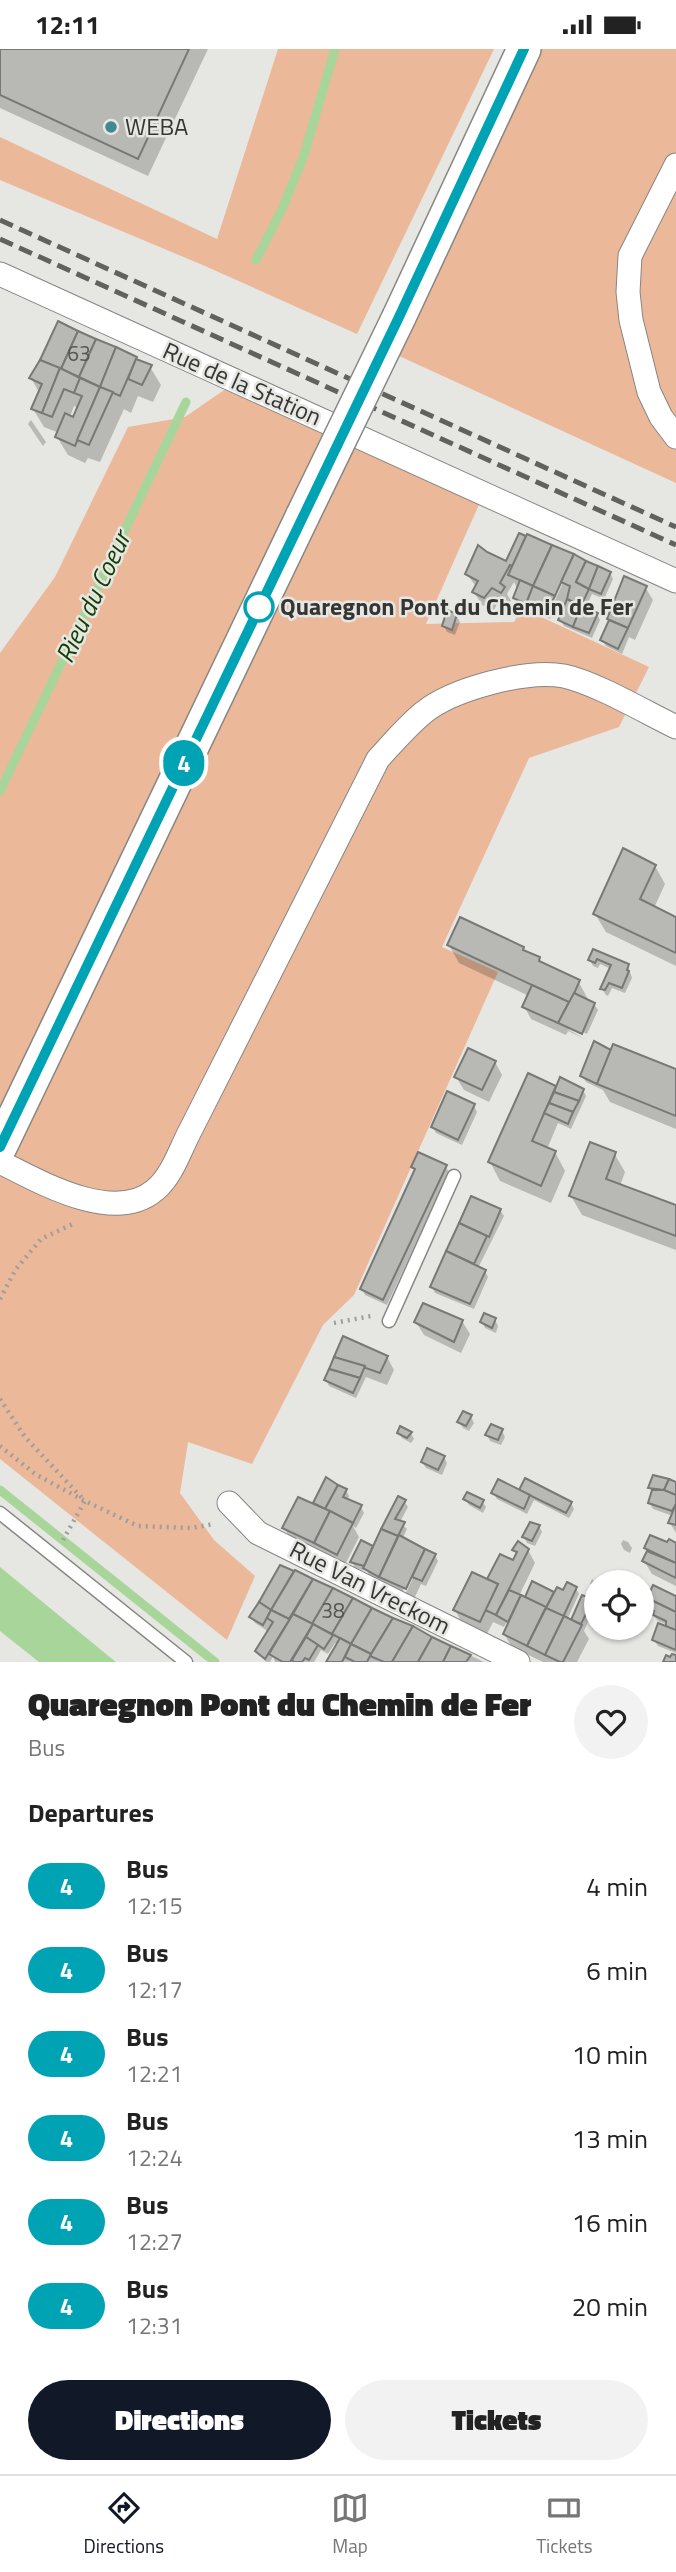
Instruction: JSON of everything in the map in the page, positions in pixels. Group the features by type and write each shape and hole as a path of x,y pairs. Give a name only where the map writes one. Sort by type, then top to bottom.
{"main road":[{"path":"0,1147 399,317 524,49"}],"street":[{"path":"676,165 631,256 628,292 631,320 649,392 661,417 676,437"},
{"name":"Rue de la Station","path":"0,274 676,580"},
{"path":"0,1162 66,1193 93,1200 118,1204 140,1200 157,1189 188,1135 377,759 424,712 468,690 522,675 564,676 676,727"},
{"name":"Rue Van Vreckom","path":"229,1503 258,1533 518,1662"}],"lane":[{"path":"389,1321 454,1176"},
{"path":"0,1513 186,1662"}],"path":[{"path":"0,1299 16,1269 41,1239 78,1222"},
{"path":"334,1322 371,1316 389,1321"},
{"path":"0,1399 25,1437 85,1501"},
{"path":"0,1446 35,1474 138,1526 191,1528 223,1522 258,1533"},
{"path":"54,1555 85,1501"}],"shaded area":[{"path":"278,49 494,49 357,334 205,266 0,180 0,137 217,239"},
{"path":"541,49 676,49 676,483 397,355"},
{"path":"230,386 481,500 426,624 514,622 522,608 649,667 619,727 529,758 442,947 498,972 354,1295 323,1325 252,1464 188,1442 180,1493 214,1540 255,1576 227,1640 0,1459 0,653 55,577 128,427 185,417"},
{"path":"0,1567 116,1662 39,1662 0,1631"}],"building":[{"name":"WEBA","path":"0,49 189,49 138,159 0,95"},
{"path":"58,321 78,331 61,369 40,360"},
{"path":"78,331 96,339 79,377 61,369"},
{"path":"96,339 116,347 100,387 79,377"},
{"path":"116,347 137,357 120,396 100,387"},
{"path":"136,359 152,365 142,385 128,379"},
{"path":"40,360 60,368 42,413 31,409 42,384 29,378"},
{"path":"60,368 80,378 74,393 64,389 52,417 42,413"},
{"path":"80,378 100,387 75,446 55,437 65,413 73,417 82,396 74,393"},
{"path":"100,387 113,392 89,445 77,440"},
{"path":"519,533 526,536 513,566 510,565 500,583 505,587 501,593 492,588 484,598 472,592 478,581 465,574 478,545 506,561"},
{"path":"527,534 552,545 533,586 508,575"},
{"path":"552,545 574,554 555,596 533,586"},
{"path":"574,554 586,561 576,582 589,589 581,606 567,599 570,586 561,582"},
{"path":"586,561 598,566 589,589 576,582"},
{"path":"598,566 611,572 601,594 589,589"},
{"path":"624,576 647,586 628,628 607,619"},
{"path":"520,580 533,586 526,604 513,598"},
{"path":"533,586 555,596 546,614 526,604"},
{"path":"567,599 581,606 573,627 558,620"},
{"path":"581,606 598,613 589,633 573,627"},
{"path":"447,610 457,614 452,630 442,626"},
{"path":"609,620 628,628 618,649 600,640"},
{"path":"623,848 656,865 640,899 676,917 676,953 593,914"},
{"path":"460,917 524,947 523,950 540,957 539,961 580,980 570,1003 447,945"},
{"path":"593,949 629,964 622,988 609,983 605,990 600,989 611,965 597,959 595,963 588,960"},
{"path":"532,985 569,1002 558,1023 522,1007"},
{"path":"574,993 595,1003 582,1034 558,1023"},
{"path":"594,1041 611,1050 597,1084 580,1076"},
{"path":"613,1044 676,1069 676,1116 597,1084"},
{"path":"468,1048 496,1061 482,1090 454,1077"},
{"path":"528,1073 556,1086 532,1141 556,1151 541,1186 488,1162"},
{"path":"560,1077 584,1089 579,1101 554,1092"},
{"path":"447,1091 475,1104 458,1140 431,1127"},
{"path":"554,1092 579,1101 573,1112 549,1103"},
{"path":"549,1103 573,1112 568,1124 544,1113"},
{"path":"590,1142 616,1152 606,1179 676,1205 676,1236 569,1196"},
{"path":"418,1152 447,1165 383,1300 360,1289 415,1169 411,1167"},
{"path":"471,1196 501,1209 489,1237 459,1223"},
{"path":"459,1223 487,1236 474,1264 446,1251"},
{"path":"446,1251 486,1270 470,1304 430,1287"},
{"path":"423,1303 463,1320 454,1342 414,1322"},
{"path":"484,1313 496,1318 492,1328 480,1322"},
{"path":"343,1336 388,1356 380,1373 334,1357"},
{"path":"334,1357 365,1366 360,1378 329,1369"},
{"path":"329,1369 360,1378 353,1393 324,1380"},
{"path":"463,1411 472,1415 466,1426 457,1422"},
{"path":"491,1424 503,1429 498,1440 485,1435"},
{"path":"400,1426 412,1432 407,1438 397,1433"},
{"path":"427,1448 445,1456 438,1470 421,1462"},
{"path":"653,1475 669,1479 664,1490 648,1488"},
{"path":"326,1477 338,1485 325,1509 313,1503"},
{"path":"525,1478 572,1502 566,1513 519,1490"},
{"path":"498,1479 530,1495 524,1509 491,1493"},
{"path":"669,1479 676,1482 676,1495 664,1490"},
{"path":"338,1485 347,1489 343,1497 362,1505 353,1523 325,1509"},
{"path":"652,1490 664,1490 676,1495 676,1504 672,1511 648,1503"},
{"path":"467,1492 484,1500 480,1508 463,1499"},
{"path":"398,1496 406,1500 395,1519 405,1522 398,1536 381,1529"},
{"path":"298,1497 330,1511 314,1543 282,1528"},
{"path":"676,1504 676,1525 668,1523"},
{"path":"330,1511 353,1523 337,1555 314,1543"},
{"path":"530,1522 540,1525 532,1541 522,1537"},
{"path":"381,1529 398,1536 379,1577 363,1568"},
{"path":"399,1535 425,1549 406,1589 379,1577"},
{"path":"650,1535 676,1543 676,1563 644,1548"},
{"path":"361,1540 373,1546 364,1566 350,1562"},
{"path":"518,1541 529,1549 496,1615 485,1610 498,1584 487,1579 500,1554 513,1560 517,1552 512,1550"},
{"path":"425,1549 436,1554 422,1581 412,1577"},
{"path":"647,1551 676,1563 676,1578 642,1561"},
{"path":"280,1565 294,1571 271,1610 259,1602"},
{"path":"295,1570 313,1579 289,1619 271,1610"},
{"path":"472,1572 498,1584 480,1622 453,1610"},
{"path":"313,1579 333,1588 312,1624 293,1614"},
{"path":"532,1581 554,1592 546,1608 525,1597"},
{"path":"567,1582 577,1587 563,1617 546,1608 557,1587 563,1590"},
{"path":"654,1585 676,1596 676,1612 654,1601"},
{"path":"333,1588 353,1598 332,1634 312,1624"},
{"path":"509,1590 521,1595 508,1622 496,1615"},
{"path":"521,1595 546,1607 527,1646 503,1634"},
{"path":"582,1595 584,1618 581,1624 571,1620"},
{"path":"353,1598 372,1608 351,1644 332,1634"},
{"path":"654,1601 676,1612 676,1630 666,1627 666,1621 654,1615"},
{"path":"259,1602 271,1610 263,1625 249,1617"},
{"path":"372,1608 393,1618 371,1654 351,1644"},
{"path":"546,1608 564,1616 545,1655 527,1646"},
{"path":"271,1610 289,1619 293,1614 265,1659 255,1651 273,1622 267,1618"},
{"path":"293,1614 313,1624 290,1662 283,1662 269,1654"},
{"path":"564,1616 582,1625 563,1662 560,1662 545,1655"},
{"path":"393,1618 413,1626 392,1662 384,1662 370,1656"},
{"path":"658,1623 676,1630 676,1650 652,1640"},
{"path":"313,1624 333,1635 324,1649 306,1637"},
{"path":"413,1626 432,1637 418,1662 392,1662"},
{"path":"306,1637 318,1645 309,1660 305,1658 302,1662 294,1662 292,1660"},
{"path":"432,1637 451,1646 443,1662 418,1662"},
{"path":"340,1638 351,1644 342,1662 326,1662"},
{"path":"351,1644 371,1654 367,1662 355,1662 345,1657"},
{"path":"451,1646 471,1655 466,1662 443,1662"},
{"path":"672,1654 676,1655 676,1662 663,1662 666,1655 670,1657"}],"waterway":[{"name":"Rieu du Coeur","path":"256,260 283,207 304,155 335,49"},
{"name":"Rieu du Coeur","path":"0,791 186,402"},
{"path":"0,1490 215,1662"}],"railway":[{"path":"0,220 676,527"},
{"path":"0,239 676,545"}],"bus line":[{"name":"4","path":"0,1147 399,317 524,49"}],"place":[{"name":"WEBA","path":"111,127"},
{"name":"Quaregnon Pont du Chemin de Fer","path":"259,607"}]}
